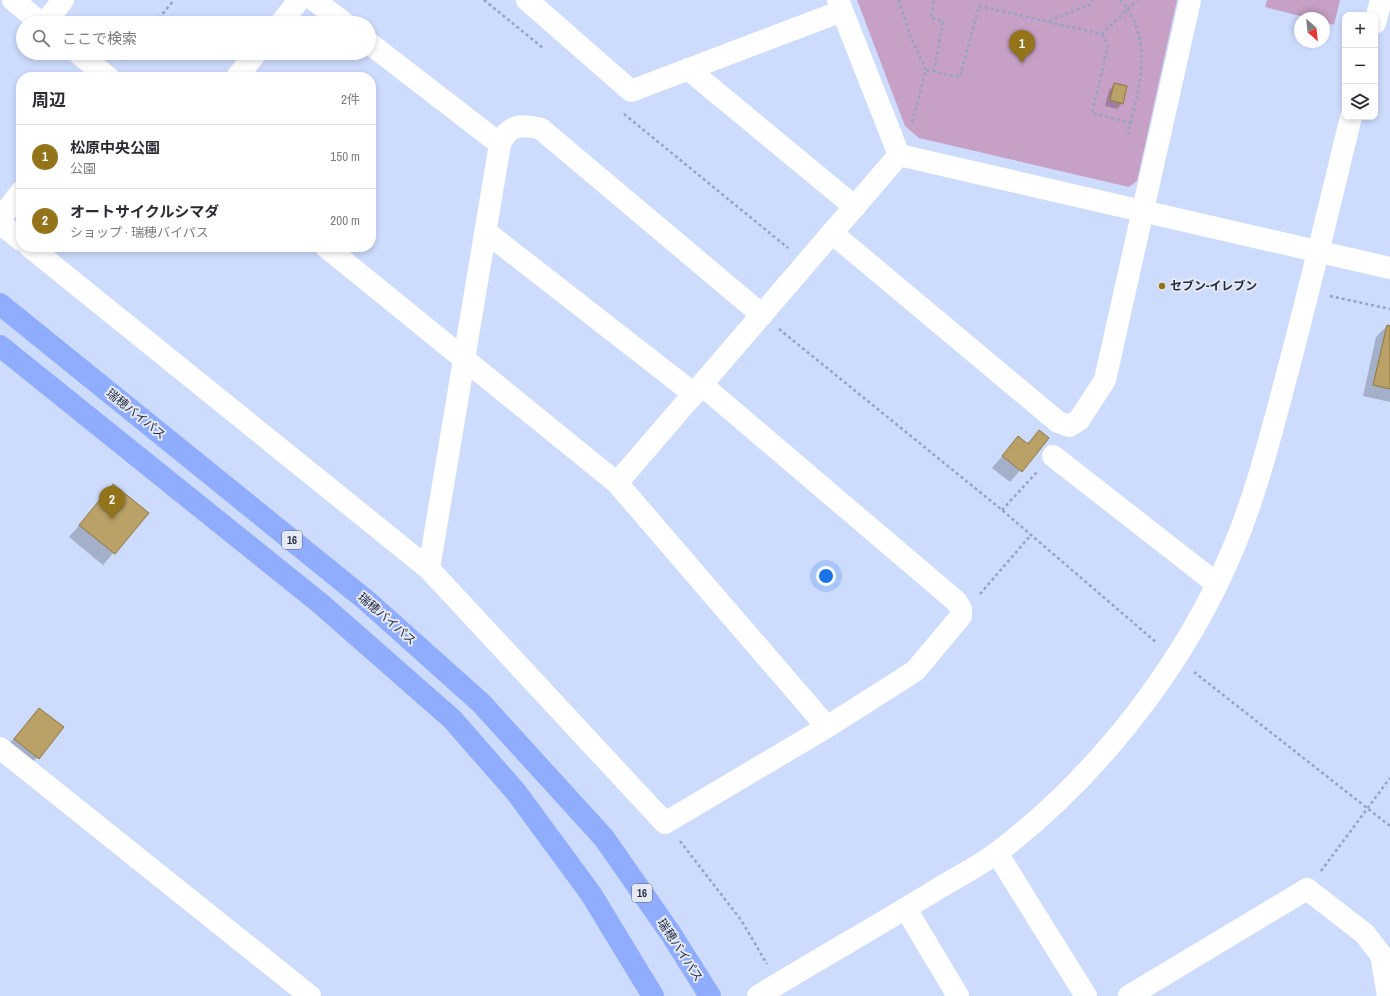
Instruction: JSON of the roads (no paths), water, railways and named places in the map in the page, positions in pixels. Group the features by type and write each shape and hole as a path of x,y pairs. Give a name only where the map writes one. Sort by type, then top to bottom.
{"highway":[{"name":"瑞穂バイパス","path":"0,304 367,601 481,703 604,838 670,934 710,996"},
{"path":"0,346 321,604 452,719 516,792 592,894 653,996"}],"street":[{"path":"13,0 32,16"},
{"path":"50,16 63,0"},
{"path":"286,16 299,0"},
{"path":"314,0 335,16"},
{"path":"832,233 1058,422 1070,426 1079,420 1105,380 1190,0"},
{"path":"1378,12 1381,0"},
{"path":"535,1 631,91 688,70 840,5 901,156"},
{"path":"376,48 500,144"},
{"path":"87,60 102,72"},
{"path":"241,72 250,60"},
{"path":"688,70 855,207"},
{"path":"758,996 906,909 997,853 1078,780 1144,704 1175,658 1217,584 1236,544 1252,499 1266,452 1308,291 1350,120"},
{"path":"428,569 465,360 500,144 504,136 515,126 528,126 541,129 762,315"},
{"path":"901,156 1144,210 1390,268"},
{"path":"617,483 832,233 901,156"},
{"path":"0,219 16,198"},
{"path":"0,223 16,236"},
{"path":"36,252 428,569 665,823 827,728 915,671 961,616 961,609 957,602 698,390 486,232"},
{"path":"332,252 617,483 827,728"},
{"path":"1052,456 1217,584"},
{"path":"0,748 310,996"},
{"path":"997,853 1086,996"},
{"path":"1129,996 1307,889 1365,934 1381,955 1388,996"},
{"path":"906,909 958,996"}],"place":[{"name":"松原中央公園","path":"1022,63"},
{"name":"セブン-イレブン","path":"1162,286"},
{"name":"オートサイクルシマダ","path":"112,519"}]}
